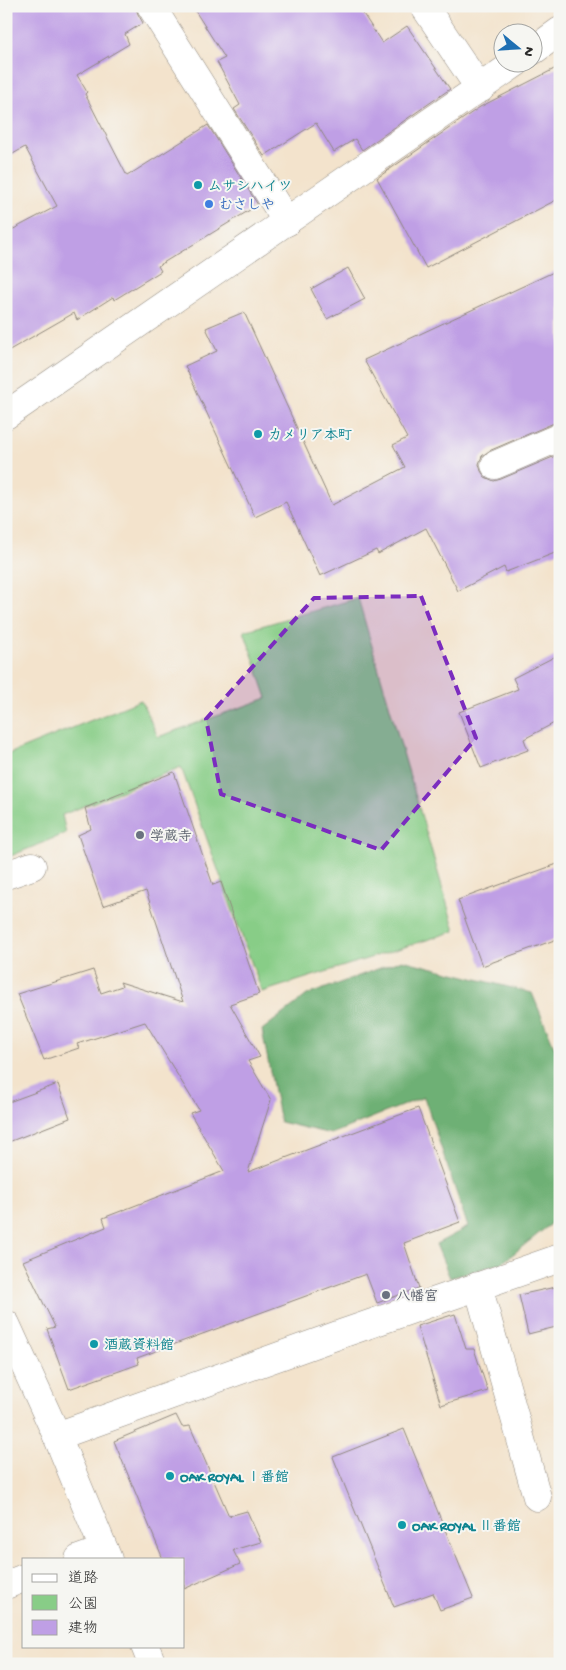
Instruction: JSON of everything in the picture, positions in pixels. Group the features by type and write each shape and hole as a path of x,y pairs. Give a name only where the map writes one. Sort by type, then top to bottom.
{"street":[{"path":"150,6 287,222"},
{"path":"424,6 480,89"},
{"path":"544,43 560,32"},
{"path":"6,415 503,72"},
{"path":"495,465 560,437"},
{"path":"6,875 32,866"},
{"path":"57,1436 560,1258"},
{"path":"478,1286 537,1497"},
{"path":"6,1324 57,1436 106,1554 84,1558"},
{"path":"6,1584 22,1579"},
{"path":"146,1648 152,1664"}],"highlighted area":[{"path":"421,596 476,738 381,850 221,794 206,719 314,598"}],"green space":[{"path":"358,598 455,931 262,992 181,767 62,815 66,833 6,858 6,755 141,700 158,737 267,698 244,631"},
{"path":"402,960 532,993 556,1051 560,1066 560,1211 553,1222 502,1263 450,1278 436,1244 468,1227 424,1097 331,1134 280,1122 262,1030 307,995"}],"building":[{"path":"6,6 135,6 143,23 125,34 129,44 77,75 127,176 208,125 258,205 158,266 161,271 114,300 113,297 77,320 74,313 6,352 6,233 57,206 25,147 6,158"},
{"path":"192,6 358,6 382,43 407,26 450,89 362,150 355,139 334,152 316,123 264,156 234,109 240,105 217,62 225,58"},
{"path":"560,66 560,198 426,268 377,178 480,107"},
{"path":"348,268 365,299 327,319 311,289"},
{"path":"560,269 560,422 489,451 482,456 479,464 485,477 494,481 560,454 560,551 506,572 504,567 458,591 426,528 378,554 376,550 320,576 286,502 255,517 185,366 217,351 206,328 244,312 332,505 405,467 393,445 407,438 364,360"},
{"path":"560,654 560,720 524,739 528,750 481,768 459,712 518,689 513,678"},
{"path":"174,772 213,885 221,882 259,994 230,1004 260,1057 248,1061 271,1100 248,1172 418,1108 460,1222 404,1243 419,1288 377,1303 366,1274 137,1358 139,1364 69,1389 47,1329 55,1327 23,1261 106,1227 103,1218 224,1171 190,1113 199,1110 145,1022 77,1044 79,1048 44,1060 17,994 93,970 101,993 122,986 120,982 183,1002 146,891 103,906 78,835 91,829 85,808"},
{"path":"560,863 560,938 482,966 458,900"},
{"path":"58,1084 70,1118 6,1143 6,1103"},
{"path":"560,1286 560,1326 528,1334 519,1295"},
{"path":"455,1314 466,1349 474,1349 488,1391 441,1405 417,1326"},
{"name":"OAK ROYAL Ⅰ番館","path":"176,1415 182,1427 190,1426 229,1516 247,1511 261,1542 233,1550 240,1564 185,1589 185,1558 163,1558 114,1441"},
{"name":"OAK ROYAL Ⅱ番館","path":"404,1429 473,1598 440,1610 433,1593 394,1607 333,1457"}],"place":[{"name":"ムサシハイツ","path":"198,185"},
{"name":"むさしや","path":"209,204"},
{"name":"カメリア本町","path":"258,434"},
{"name":"学蔵寺","path":"140,835"},
{"name":"八幡宮","path":"386,1295"},
{"name":"酒蔵資料館","path":"94,1344"},
{"name":"OAK ROYAL Ⅰ番館","path":"170,1476"},
{"name":"OAK ROYAL Ⅱ番館","path":"402,1525"}]}
